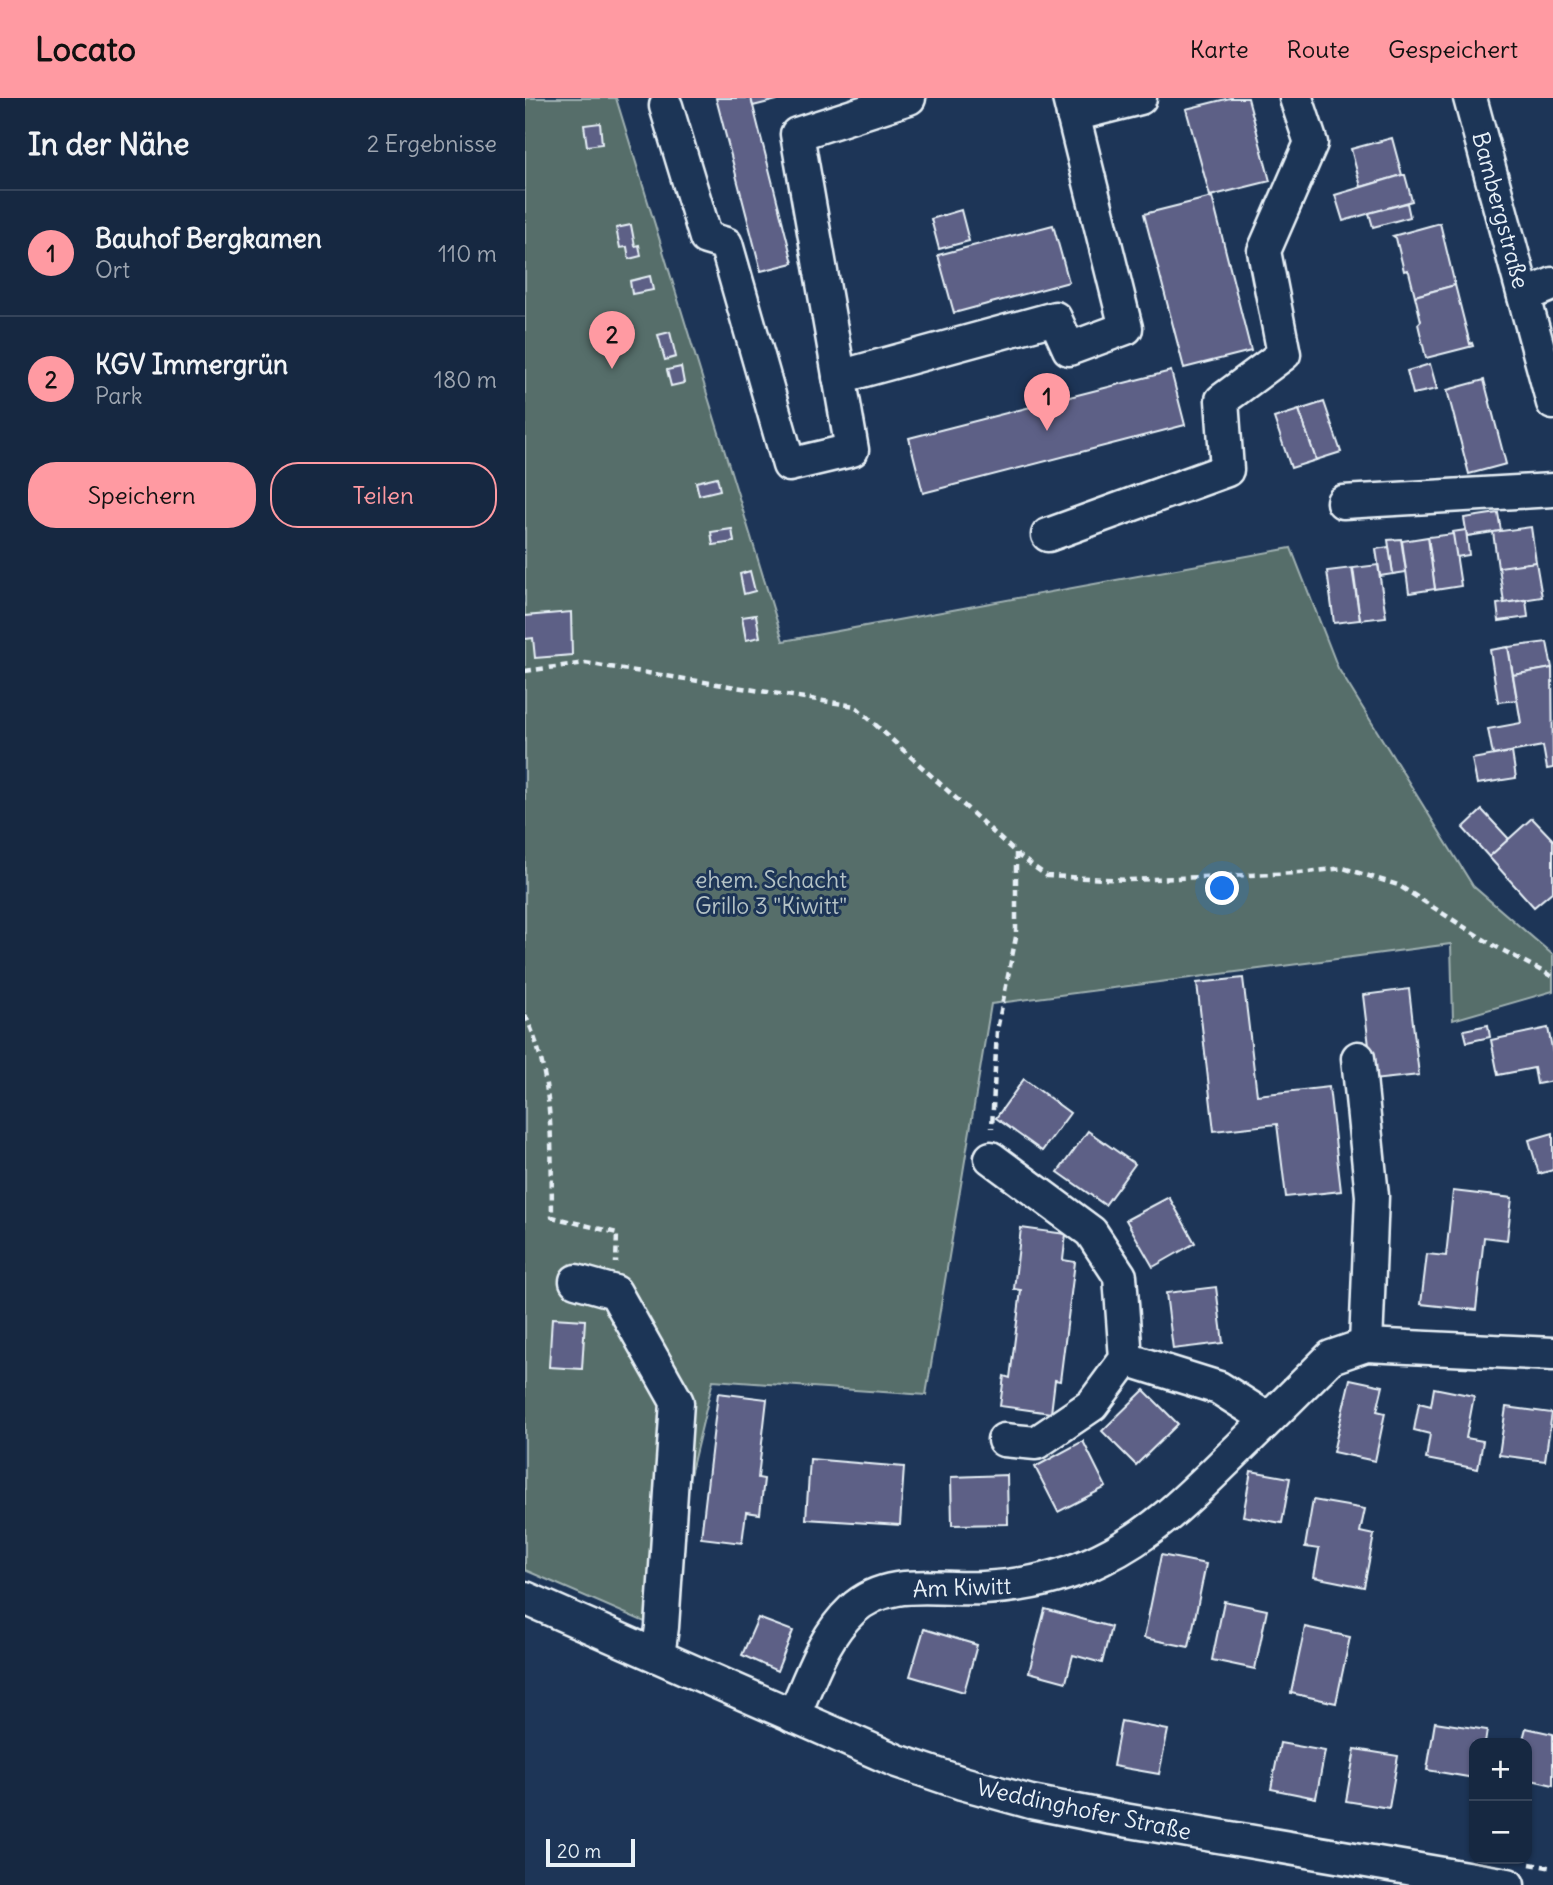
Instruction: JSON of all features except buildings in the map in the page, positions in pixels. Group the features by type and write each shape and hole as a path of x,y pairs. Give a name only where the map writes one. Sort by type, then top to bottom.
{"street":[{"path":"666,106 706,238 726,244 789,465 852,450 797,134 909,98"},
{"path":"839,377 1055,318 1069,349 1126,328 1071,106 1140,98"},
{"path":"1048,535 1227,470 1222,400 1283,354 1264,251 1311,143 1296,98"},
{"name":"Bambergstraße","path":"1470,98 1553,403"},
{"path":"1524,296 1553,284"},
{"path":"1343,502 1553,490"},
{"path":"1358,1058 1372,1196 1366,1345"},
{"path":"991,1158 1091,1232 1120,1276 1126,1359 1092,1405 1037,1443 1005,1440"},
{"path":"576,1281 615,1292 677,1402 658,1656"},
{"name":"Am Kiwitt","path":"793,1716 825,1644 852,1611 869,1597 913,1587 983,1588 1027,1584 1068,1573 1100,1560 1139,1539 1170,1516 1331,1357 1366,1345 1553,1354"},
{"path":"1126,1359 1219,1388 1268,1419"},
{"name":"Weddinghofer Straße","path":"525,1598 793,1716 897,1760 962,1783 1031,1802 1112,1818 1508,1885"}],"path":[{"path":"525,671 585,663 855,706 1016,853 1047,876 1127,880 1299,873 1343,868 1398,885 1491,944 1553,977"},
{"path":"991,1158 997,1030 1016,937 1016,853"},
{"path":"525,1014 534,1033 551,1116 552,1217 617,1233 615,1292"}],"green space":[{"name":"ehem. Schacht Grillo 3 \"Kiwitt\"","path":"525,98 616,98 783,641 1291,548 1338,668 1473,886 1553,955 1553,991 1453,1020 1451,944 991,1004 926,1395 713,1380 680,1517 647,1623 525,1570"}],"place":[{"name":"KGV Immergrün","path":"612,369"},
{"name":"Bauhof Bergkamen","path":"1047,431"}]}
